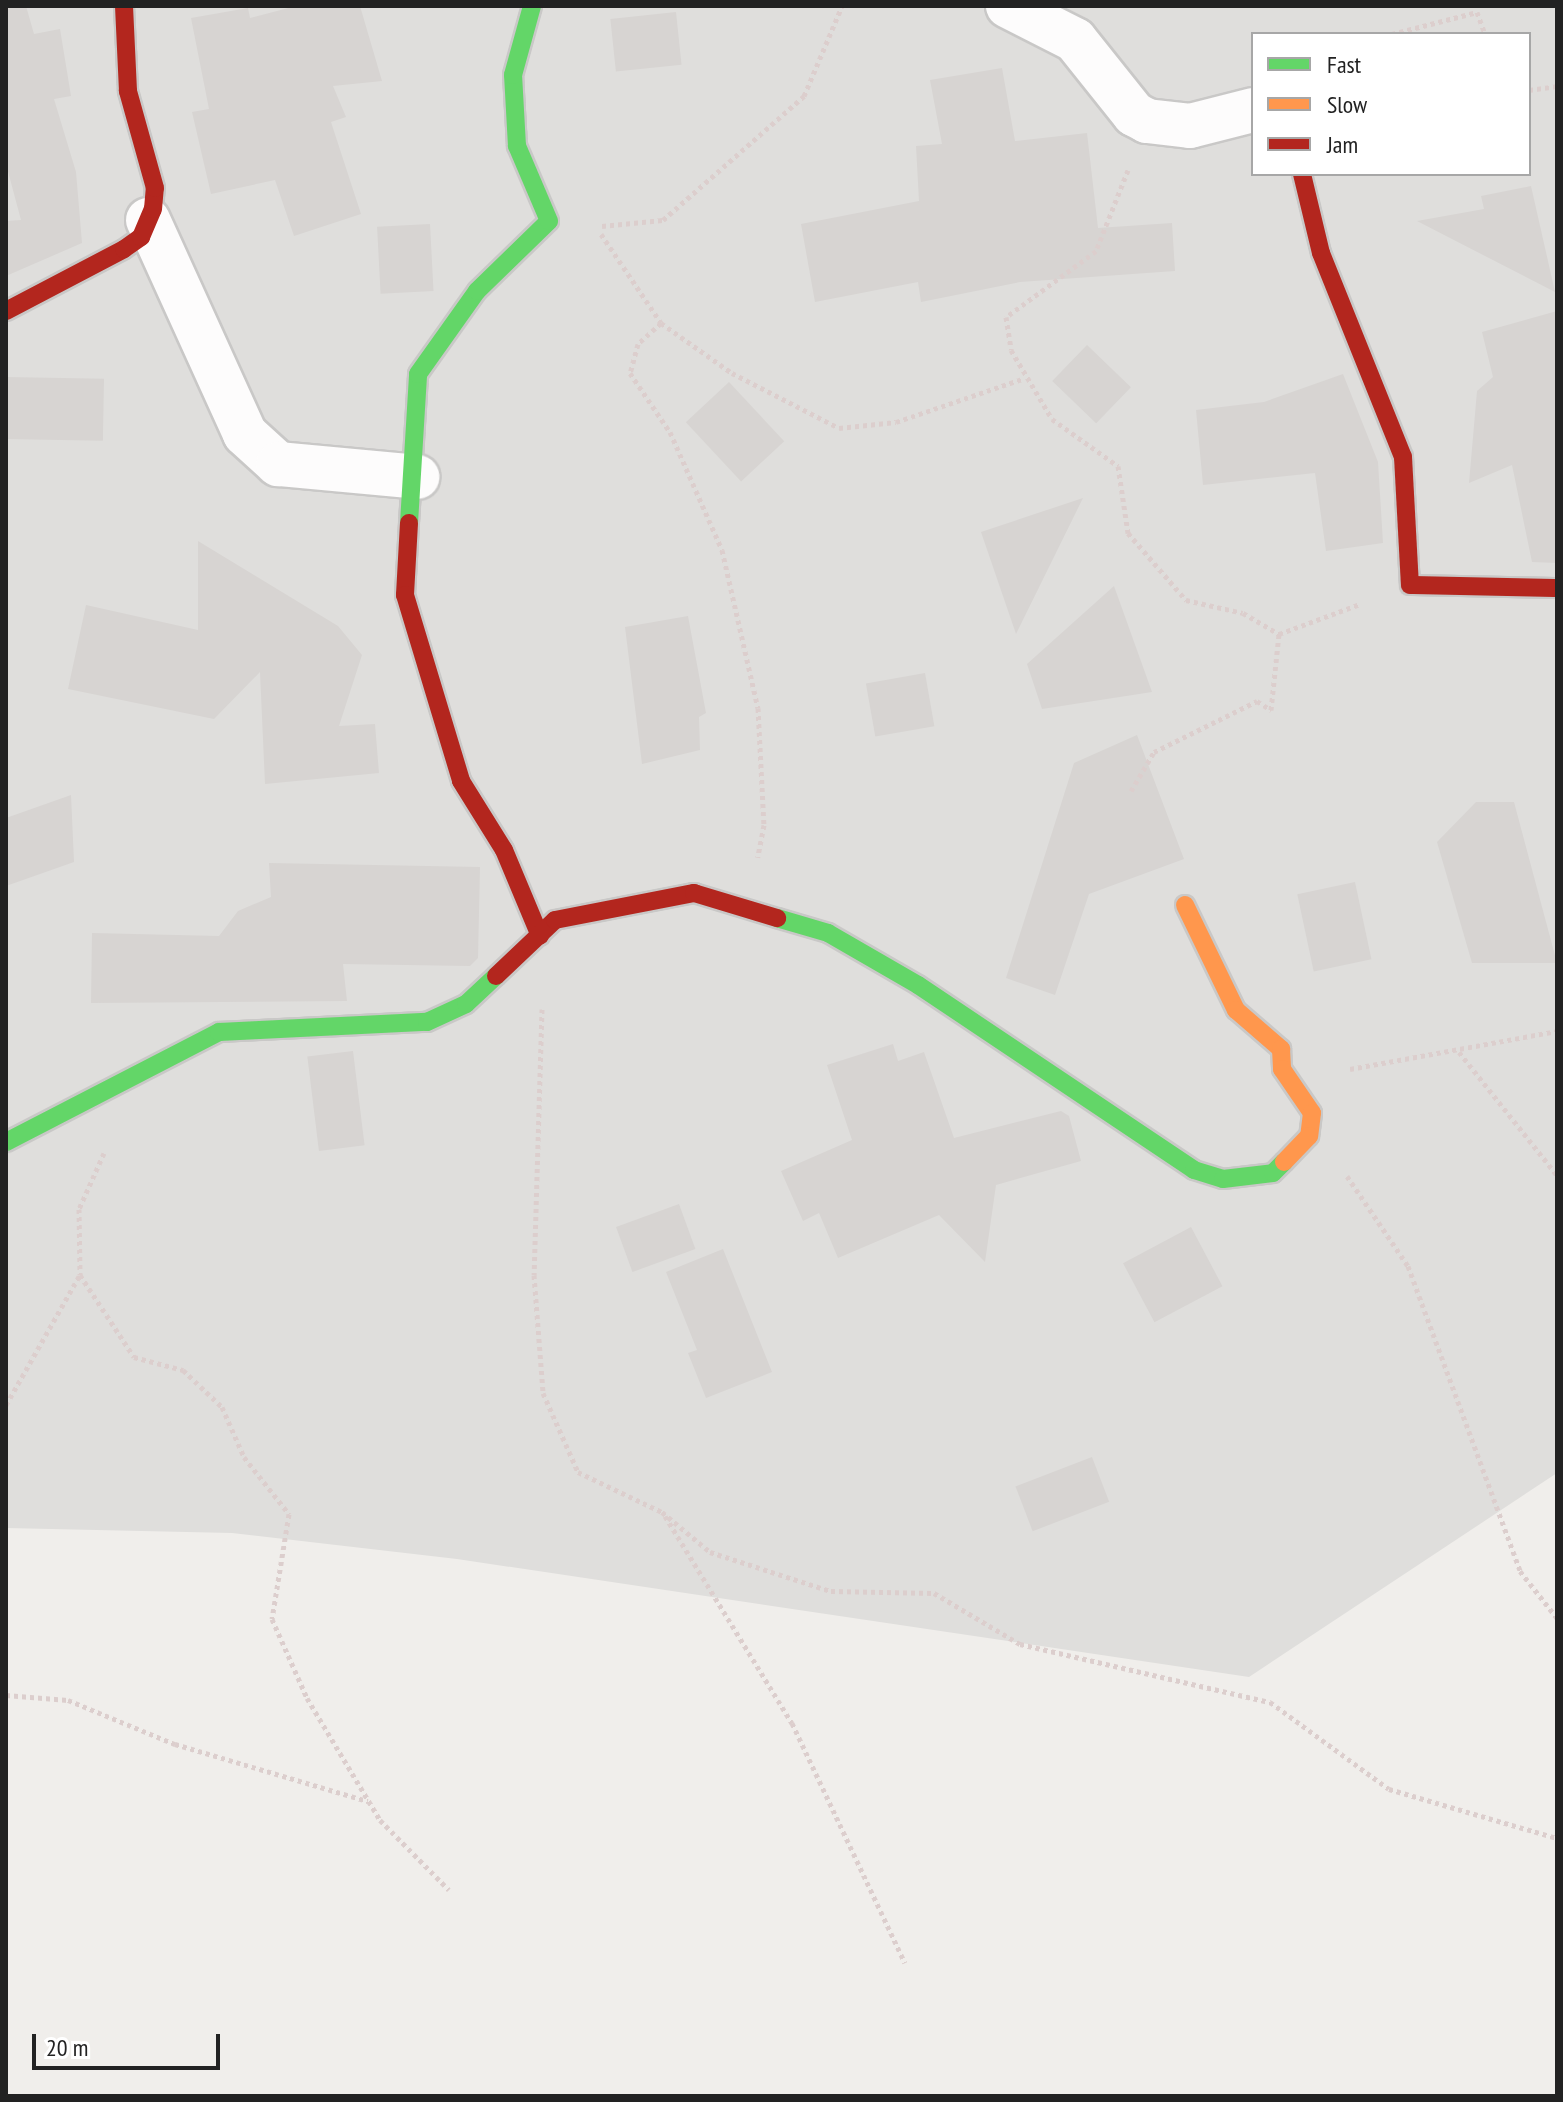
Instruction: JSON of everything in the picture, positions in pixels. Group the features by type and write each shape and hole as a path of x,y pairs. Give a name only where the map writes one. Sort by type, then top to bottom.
{"street":[{"path":"6,311 124,249 148,220 155,188 128,91 124,6"},
{"path":"532,6 513,75 517,146 549,221 477,291 418,374 417,477 405,595 461,781 504,850 540,936"},
{"path":"1008,6 1075,40 1134,114 1147,121 1190,126 1251,111"},
{"path":"1302,176 1321,253 1403,457 1410,585 1557,588"},
{"path":"148,220 245,434 278,464 417,477"},
{"path":"6,1142 90,1093 219,1032 303,1033 447,1016 555,920 674,896 709,896 828,933 918,985 1207,1176 1273,1173 1313,1126 1302,1091 1282,1069 1281,1049 1236,1010 1185,905"}],"path":[{"path":"842,6 804,96 663,220 595,226 661,323 732,373 839,428 896,422 1022,379"},
{"path":"1400,32 1477,12 1484,32"},
{"path":"1531,90 1557,86"},
{"path":"1147,121 1096,251 1006,317 1022,379 1052,419 1118,466 1128,533 1186,600 1243,613 1279,634"},
{"path":"661,323 638,344 630,373 670,432 722,550 758,708 764,825 749,908"},
{"path":"1279,634 1410,585"},
{"path":"1131,791 1154,752 1257,701 1271,710 1279,634"},
{"path":"540,936 534,1275 543,1393 578,1472 662,1512 710,1552 831,1591 934,1593 1020,1644 1270,1702 1389,1789 1557,1838"},
{"path":"1282,1069 1337,1071 1557,1031"},
{"path":"1459,1051 1557,1175"},
{"path":"6,1405 80,1275 79,1209 104,1154 90,1093"},
{"path":"1313,1126 1408,1266 1520,1571 1557,1618"},
{"path":"80,1275 134,1357 183,1370 222,1407 244,1457 289,1514 272,1619 307,1698 370,1802 449,1890"},
{"path":"662,1512 792,1723 905,1963"},
{"path":"6,1695 68,1700 175,1744 370,1802"}],"shaded area":[{"path":"6,6 1557,6 1557,1473 1249,1677 457,1559 232,1533 6,1528"}],"building":[{"path":"6,6 26,6 34,34 60,29 71,96 54,99 76,172 82,243 6,276 6,221 21,220 6,164"},
{"path":"296,6 360,6 382,81 333,86 346,117 331,122 361,214 294,236 275,180 211,194 192,112 209,109 191,18 248,8 250,18"},
{"path":"676,12 682,65 616,72 610,19"},
{"path":"1002,68 1015,141 1087,133 1098,228 1172,223 1175,271 1020,282 921,302 918,282 815,302 801,224 919,201 916,146 942,144 930,80"},
{"path":"1531,186 1555,292 1417,221 1484,209 1481,196"},
{"path":"430,224 434,291 381,294 377,227"},
{"path":"1557,311 1557,563 1532,562 1512,465 1469,483 1477,391 1493,377 1482,332"},
{"path":"1087,345 1131,387 1096,423 1052,381"},
{"path":"1343,374 1378,462 1383,543 1326,551 1315,473 1203,485 1196,410 1264,402"},
{"path":"6,377 104,379 103,441 6,439"},
{"path":"729,382 784,441 741,481 686,422"},
{"path":"1083,498 1016,634 981,532"},
{"path":"198,541 338,626 362,655 339,726 375,724 379,773 265,784 260,672 214,719 68,689 86,605 198,630"},
{"path":"1114,586 1152,692 1042,709 1027,664"},
{"path":"688,616 706,713 699,717 700,750 642,764 625,627"},
{"path":"925,673 934,726 875,737 866,683"},
{"path":"1137,735 1184,859 1089,894 1055,995 1006,978 1074,763"},
{"path":"71,795 74,862 6,886 6,818"},
{"path":"1476,802 1514,802 1557,963 1472,963 1437,842"},
{"path":"269,863 480,867 478,958 470,966 343,964 347,1001 91,1003 92,933 219,936 238,911 271,897"},
{"path":"1355,882 1371,959 1314,972 1297,894"},
{"path":"893,1044 898,1061 924,1052 954,1138 1061,1111 1069,1116 1081,1161 996,1185 985,1262 939,1215 838,1258 819,1213 803,1221 781,1171 852,1140 827,1065"},
{"path":"353,1051 365,1145 319,1151 307,1057"},
{"path":"679,1204 695,1249 632,1272 616,1227"},
{"path":"1191,1227 1222,1286 1154,1322 1123,1263"},
{"path":"723,1249 772,1372 706,1398 688,1353 697,1350 666,1272"},
{"path":"1092,1457 1109,1502 1033,1531 1015,1486"}],"traffic: fast":[{"path":"409,523 418,374 477,291 549,221 517,146 513,75 532,6"},
{"path":"777,918 828,933 918,985 1194,1170 1223,1179 1273,1173 1284,1162"},
{"path":"6,1142 219,1032 427,1022 466,1004 496,976"}],"traffic: slow":[{"path":"1185,905 1236,1010 1281,1049 1282,1069 1312,1113 1309,1136 1284,1162"}],"traffic: jam":[{"path":"6,311 124,249 141,237 153,209 155,188 128,91 124,6"},
{"path":"1302,176 1321,253 1403,457 1410,585 1557,588"},
{"path":"409,523 405,595 461,781 504,850 540,936"},
{"path":"496,976 555,920 694,893 777,918"}]}
